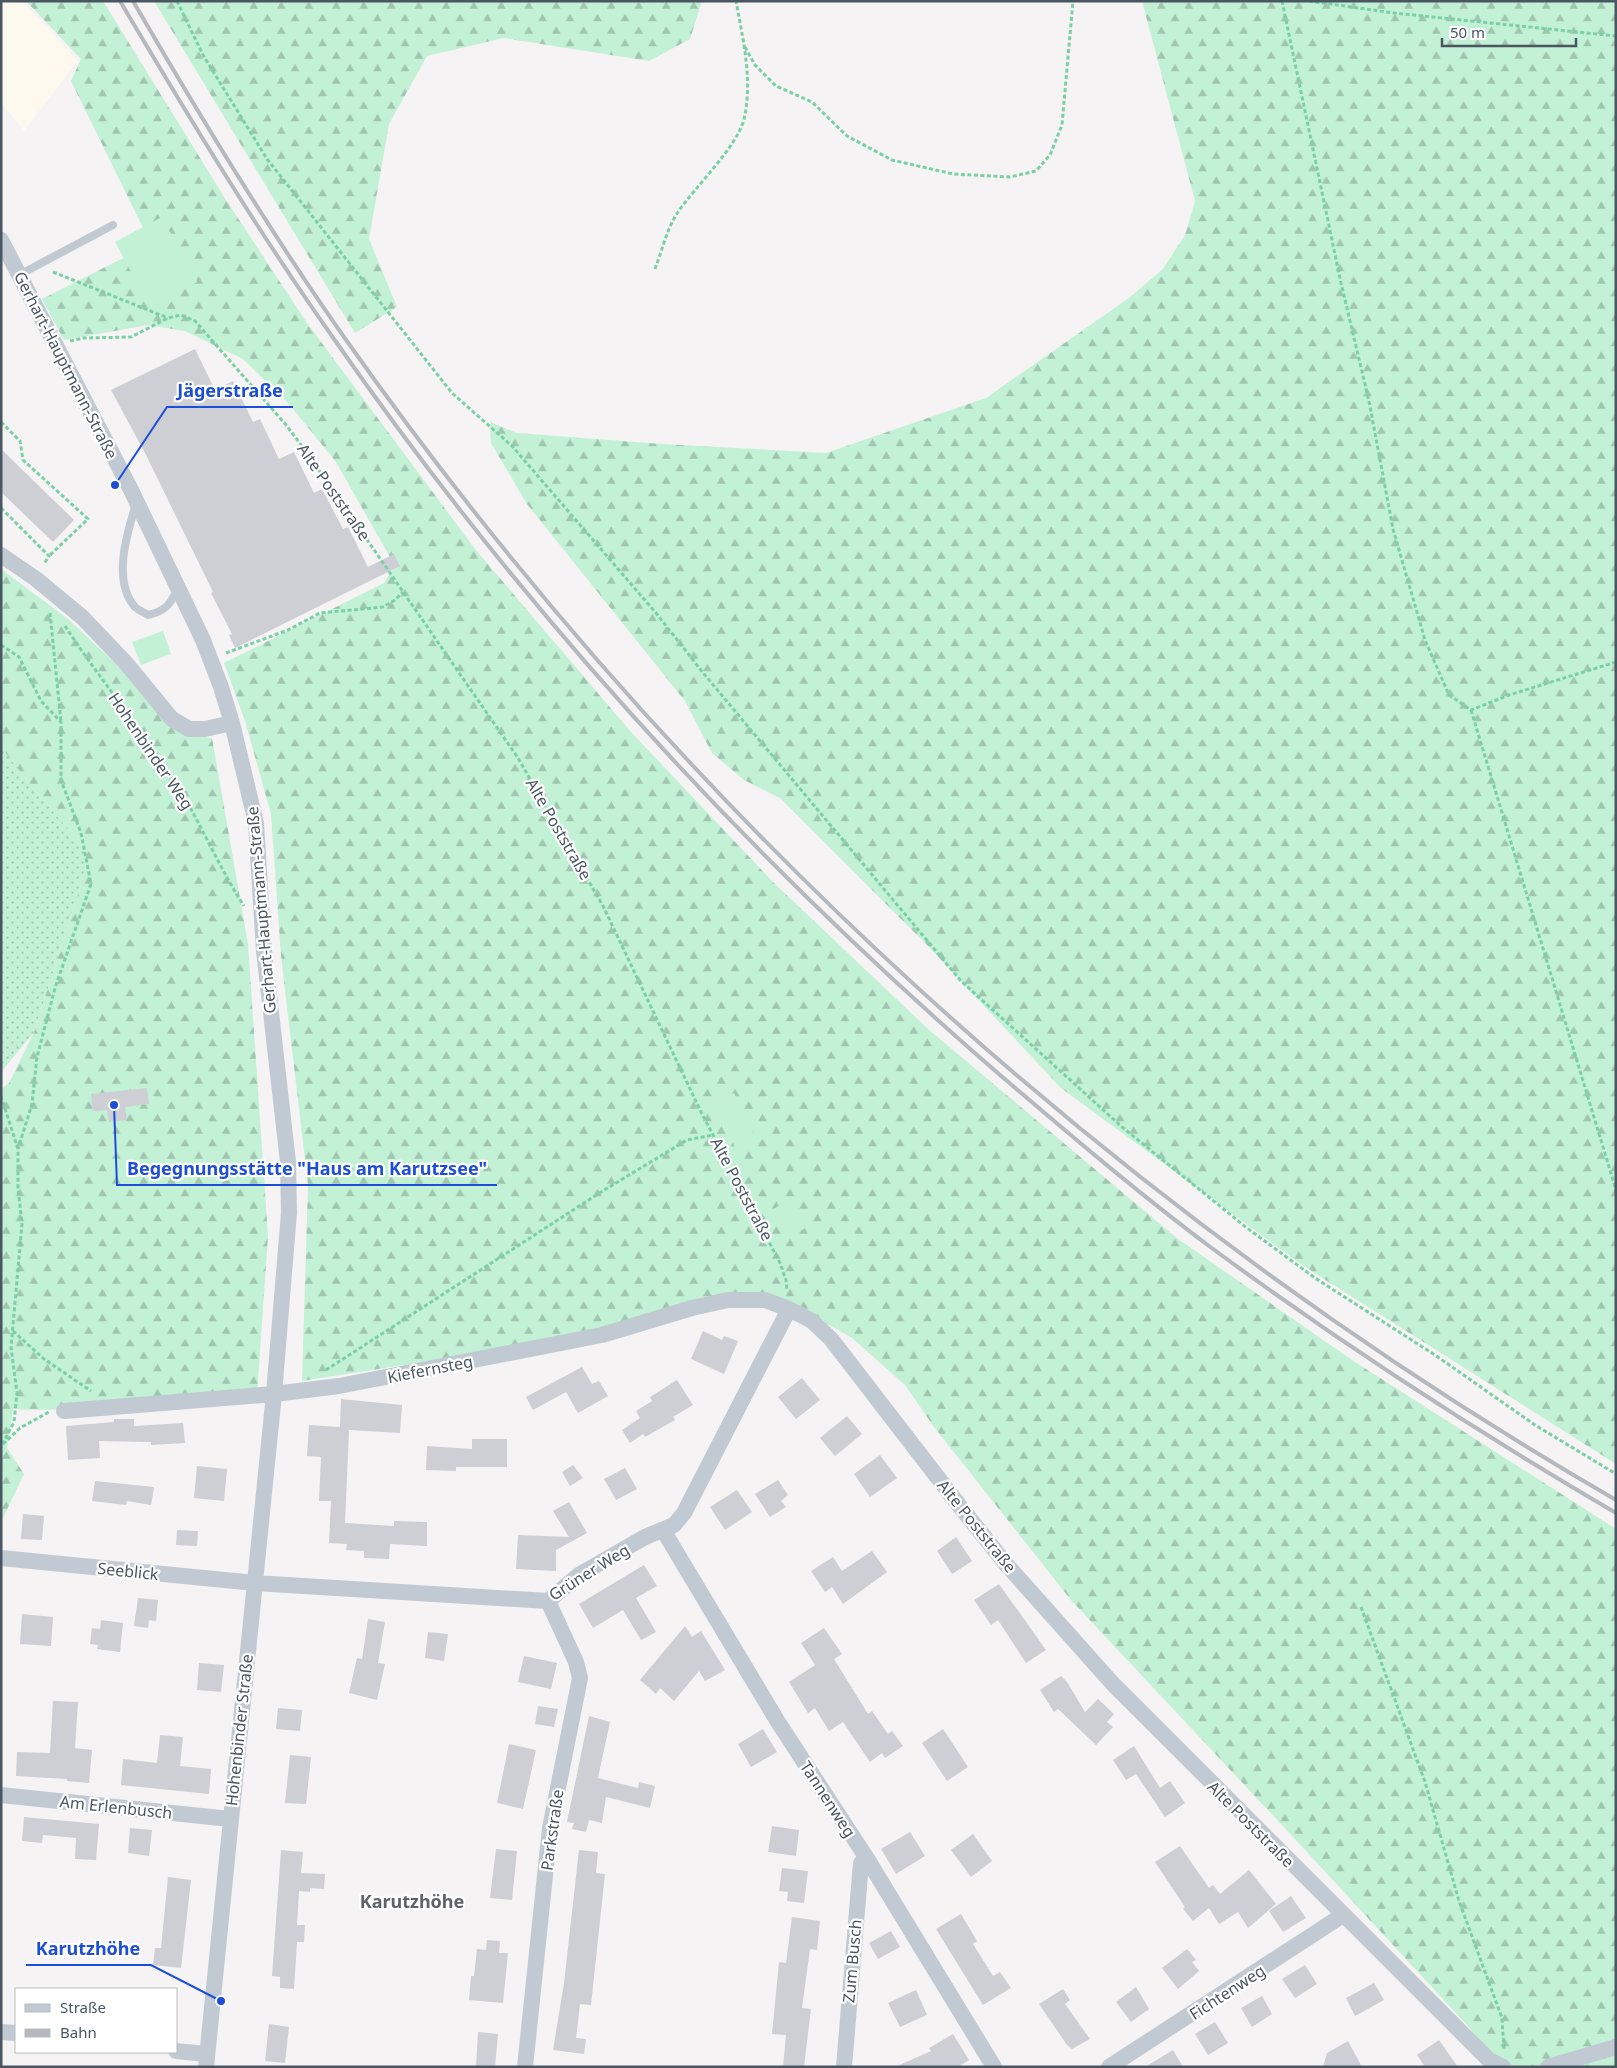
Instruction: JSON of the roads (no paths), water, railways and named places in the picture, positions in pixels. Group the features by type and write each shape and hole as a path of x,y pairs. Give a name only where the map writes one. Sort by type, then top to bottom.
{"street":[{"name":"Gerhart-Hauptmann-Straße","path":"1,240 6,262 19,275 56,344 137,502 210,658 232,723 256,823 263,924 288,1162 289,1213 286,1264 274,1394"},
{"name":"Hohenbinder Weg","path":"1,555 36,579 82,617 125,662 172,719 189,729 205,729 232,723"},
{"name":"Kiefernsteg","path":"64,1411 274,1394 348,1385 602,1335 692,1308 728,1300 765,1300 789,1309"},
{"name":"Grüner Weg","path":"255,1583 548,1601 579,1576 645,1537 674,1525 684,1512 789,1309"},
{"name":"Alte Poststraße","path":"789,1309 812,1321 832,1339 1006,1564 1112,1684 1489,2060 1504,2062"},
{"name":"Hohenbinder Straße","path":"206,2061 274,1394"},
{"name":"Tannenweg","path":"663,1530 778,1722 866,1857 994,2067"},
{"name":"Seeblick","path":"1,1558 255,1583"},
{"name":"Parkstraße","path":"525,2067 550,1828 580,1678 576,1662 548,1601"},
{"name":"Am Erlenbusch","path":"1,1795 230,1819"},
{"name":"Zum Busch","path":"844,2067 861,1863 866,1857"},
{"name":"Fichtenweg","path":"1109,2067 1343,1915"},
{"path":"1,2032 15,2033"},
{"path":"1548,2067 1616,2047"},
{"path":"178,2052 206,2061"}],"lane":[{"path":"19,275 114,225"},
{"path":"137,502 125,551 124,575 127,595 136,608 148,615 163,611 171,604 178,588"}],"railway":[{"path":"120,1 197,130 305,298 407,440 482,538 644,728 817,907 907,992 1000,1075 1182,1226 1258,1282 1409,1385 1616,1513"},
{"path":"133,1 183,86 288,255 344,337 474,511 613,677 761,836 917,987 1081,1129 1253,1262 1431,1386 1616,1500"}],"place":[{"name":"Jägerstraße","path":"115,485"},
{"name":"Begegnungsstätte \"Haus am Karutzsee\"","path":"114,1105"},
{"name":"Karutzhöhe","path":"221,2001"}],"district":[{"name":"Karutzhöhe","path":"412,1901"}]}
